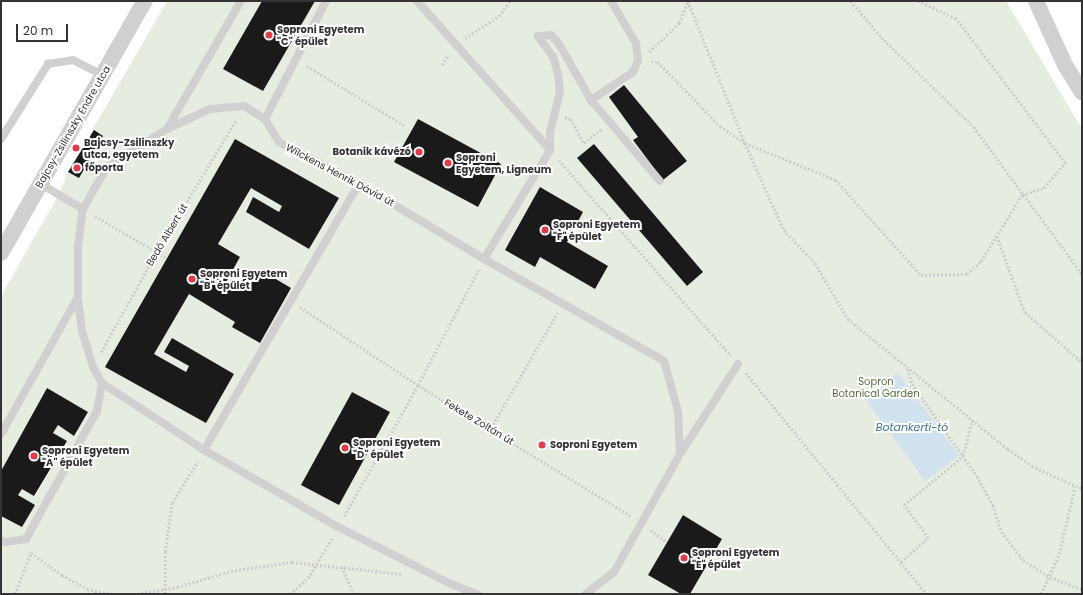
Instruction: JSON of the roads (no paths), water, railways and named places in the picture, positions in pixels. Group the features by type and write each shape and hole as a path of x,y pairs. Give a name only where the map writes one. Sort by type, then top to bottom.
{"street":[{"name":"Bajcsy-Zsilinszky Endre utca","path":"1,253 145,1"},
{"path":"1036,1 1065,65 1082,92"}],"lane":[{"path":"241,1 167,129 107,167 83,209 78,247 78,297 82,332 93,367 102,383 204,450 338,527 451,584 477,594"},
{"path":"265,119 326,1"},
{"path":"417,1 454,45 550,150"},
{"path":"590,100 632,72 638,61 636,43 611,1"},
{"path":"484,259 550,150 550,132 560,92 558,74 553,57 538,36 551,35 559,44 590,100 609,123 633,147 660,180"},
{"path":"1,139 48,64 73,60 103,75"},
{"name":"Wilckens Henrik Dávid út","path":"167,129 210,110 244,106 265,119 279,142 359,184 484,259 563,302 664,361 678,411 680,454"},
{"path":"41,184 83,209"},
{"path":"204,450 359,184"},
{"path":"1,434 78,297"},
{"path":"586,594 614,572 680,454 738,364"},
{"path":"1,540 5,542 26,539 97,411 102,383"}],"water":[{"name":"Botankerti-tó","path":"898,373 959,456 925,481 864,397"}],"place":[{"name":"Soproni Egyetem \"C\" épület","path":"269,35"},
{"name":"Bajcsy-Zsilinszky utca, egyetem","path":"76,148"},
{"name":"Botanik kávézó","path":"419,152"},
{"name":"Soproni Egyetem, Ligneum","path":"448,163"},
{"name":"főporta","path":"77,168"},
{"name":"Soproni Egyetem \"F\" épület","path":"545,230"},
{"name":"Soproni Egyetem \"B\" épület","path":"192,279"},
{"name":"Soproni Egyetem","path":"542,445"},
{"name":"Soproni Egyetem \"D\" épület","path":"345,448"},
{"name":"Soproni Egyetem \"A\" épület","path":"34,456"},
{"name":"Soproni Egyetem \"E\" épület","path":"684,558"}],"park label":[{"name":"Sopron Botanical Garden","path":"876,386"}]}
